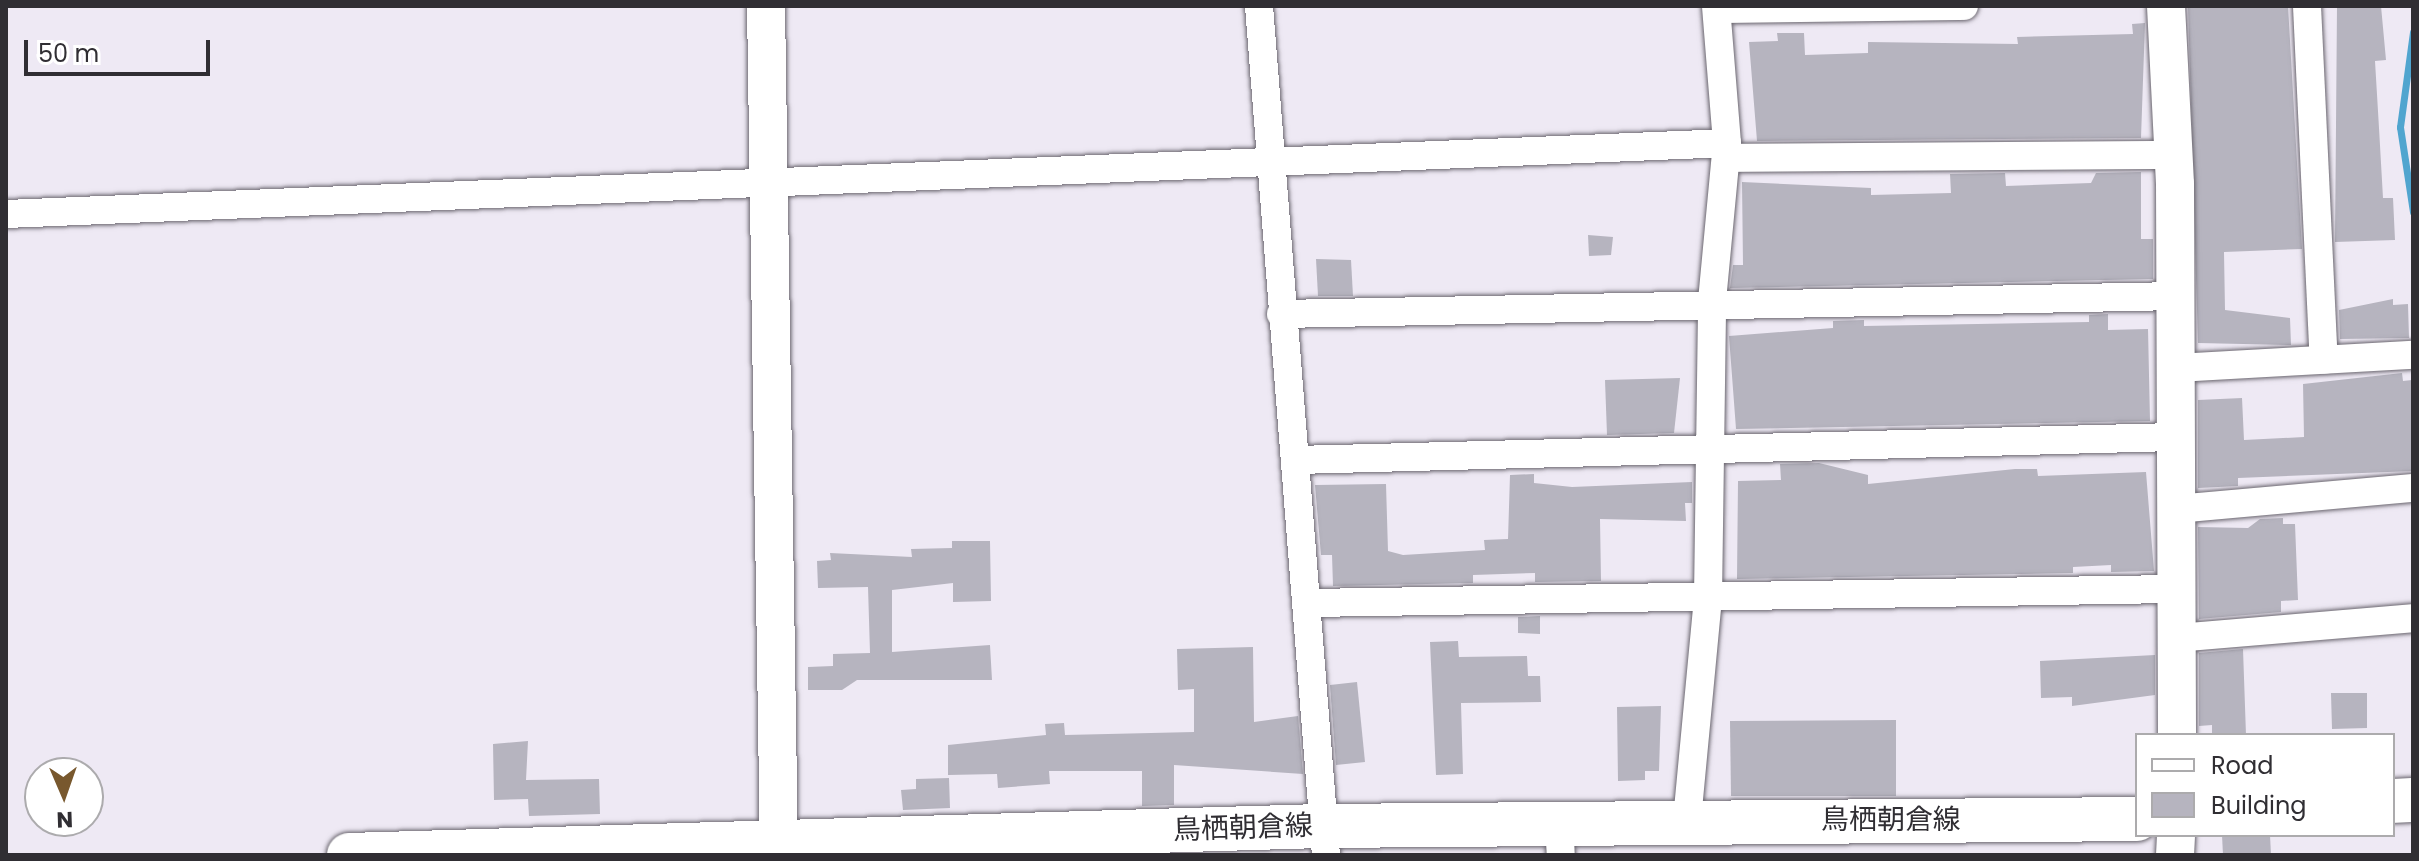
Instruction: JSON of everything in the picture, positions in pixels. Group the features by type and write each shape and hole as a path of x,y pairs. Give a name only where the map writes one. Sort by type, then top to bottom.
{"main road":[{"name":"鳥栖朝倉線","path":"349,855 1560,838 1687,820 2135,819"}],"street":[{"path":"766,6 779,848"},
{"path":"1259,6 1266,162 1310,603 1324,840"},
{"path":"1687,820 1708,598 1712,301 1727,151 1716,8 1964,6"},
{"path":"2166,6 2174,155 2177,733"},
{"path":"2307,6 2324,360"},
{"path":"6,214 1266,162 1727,151 2174,155"},
{"path":"1281,314 1712,301 2175,296"},
{"path":"2177,368 2413,355"},
{"path":"1296,460 1711,446 2176,437"},
{"path":"2176,509 2413,488"},
{"path":"1310,603 2176,589"},
{"path":"2177,638 2413,618"}],"building":[{"path":"2188,6 2288,6 2302,249 2224,252 2225,310 2290,318 2291,345 2198,343"},
{"path":"2337,6 2381,6 2386,60 2375,61 2383,198 2393,198 2395,240 2335,242"},
{"path":"2145,23 2141,138 1757,141 1749,42 1778,41 1777,33 1804,33 1805,55 1868,53 1868,42 2018,44 2017,37 2133,34 2132,24"},
{"path":"2141,172 2141,239 2153,239 2153,279 1730,288 1733,265 1743,265 1742,182 1871,188 1871,195 1951,193 1950,174 2005,173 2006,186 2091,183 2096,173"},
{"path":"1588,235 1613,237 1611,255 1589,256"},
{"path":"1316,259 1351,260 1353,296 1318,296"},
{"path":"2393,299 2393,305 2408,304 2409,338 2340,339 2339,310"},
{"path":"2108,314 2108,330 2148,329 2150,421 1736,429 1729,336 1833,328 1833,321 1864,320 1864,326 2089,322 2089,315"},
{"path":"2402,373 2403,381 2412,380 2413,471 2238,478 2238,486 2198,488 2198,400 2242,398 2244,440 2304,437 2303,384"},
{"path":"1680,378 1674,433 1607,435 1605,380"},
{"path":"1819,463 1868,475 1868,484 2015,469 2037,469 2038,476 2146,472 2154,571 2111,572 2111,565 2073,567 2073,573 1737,579 1738,481 1781,480 1780,464"},
{"path":"1534,474 1534,483 1572,487 1692,482 1692,503 1685,503 1686,521 1600,519 1601,581 1535,582 1535,573 1473,575 1473,583 1333,586 1332,555 1321,555 1315,485 1386,484 1388,551 1403,555 1485,550 1484,540 1508,539 1510,475"},
{"path":"2283,518 2283,524 2295,524 2298,600 2281,601 2281,612 2199,619 2198,527 2248,528 2260,519"},
{"path":"952,541 990,541 991,601 953,602 953,583 892,590 892,652 990,645 992,680 857,680 842,690 808,690 808,667 833,666 833,654 870,653 868,587 818,588 817,561 831,560 830,553 912,557 911,549 952,548"},
{"path":"1540,616 1540,634 1518,633 1518,617"},
{"path":"1458,641 1459,657 1527,656 1528,676 1540,676 1541,702 1461,703 1463,774 1436,775 1430,642"},
{"path":"1253,647 1254,722 1298,716 1303,774 1174,765 1174,805 1142,806 1142,771 1049,771 1050,784 998,788 997,774 948,775 948,745 1046,735 1045,724 1064,723 1065,735 1194,732 1194,689 1178,690 1177,649"},
{"path":"2243,649 2246,733 2212,733 2212,725 2199,726 2199,653"},
{"path":"2155,655 2155,695 2072,706 2072,697 2041,698 2040,661"},
{"path":"1357,682 1365,762 1336,765 1330,685"},
{"path":"2331,693 2367,693 2367,728 2332,729"},
{"path":"1661,706 1659,771 1645,771 1645,780 1618,781 1617,707"},
{"path":"1896,720 1896,796 1731,796 1730,721"},
{"path":"528,741 526,780 599,779 600,814 529,816 528,799 494,800 493,744"},
{"path":"949,778 950,808 903,810 901,790 916,789 916,779"},
{"path":"2222,837 2270,837 2271,855 2223,855"}],"waterway":[{"path":"2413,32 2400,127 2413,212"}]}
